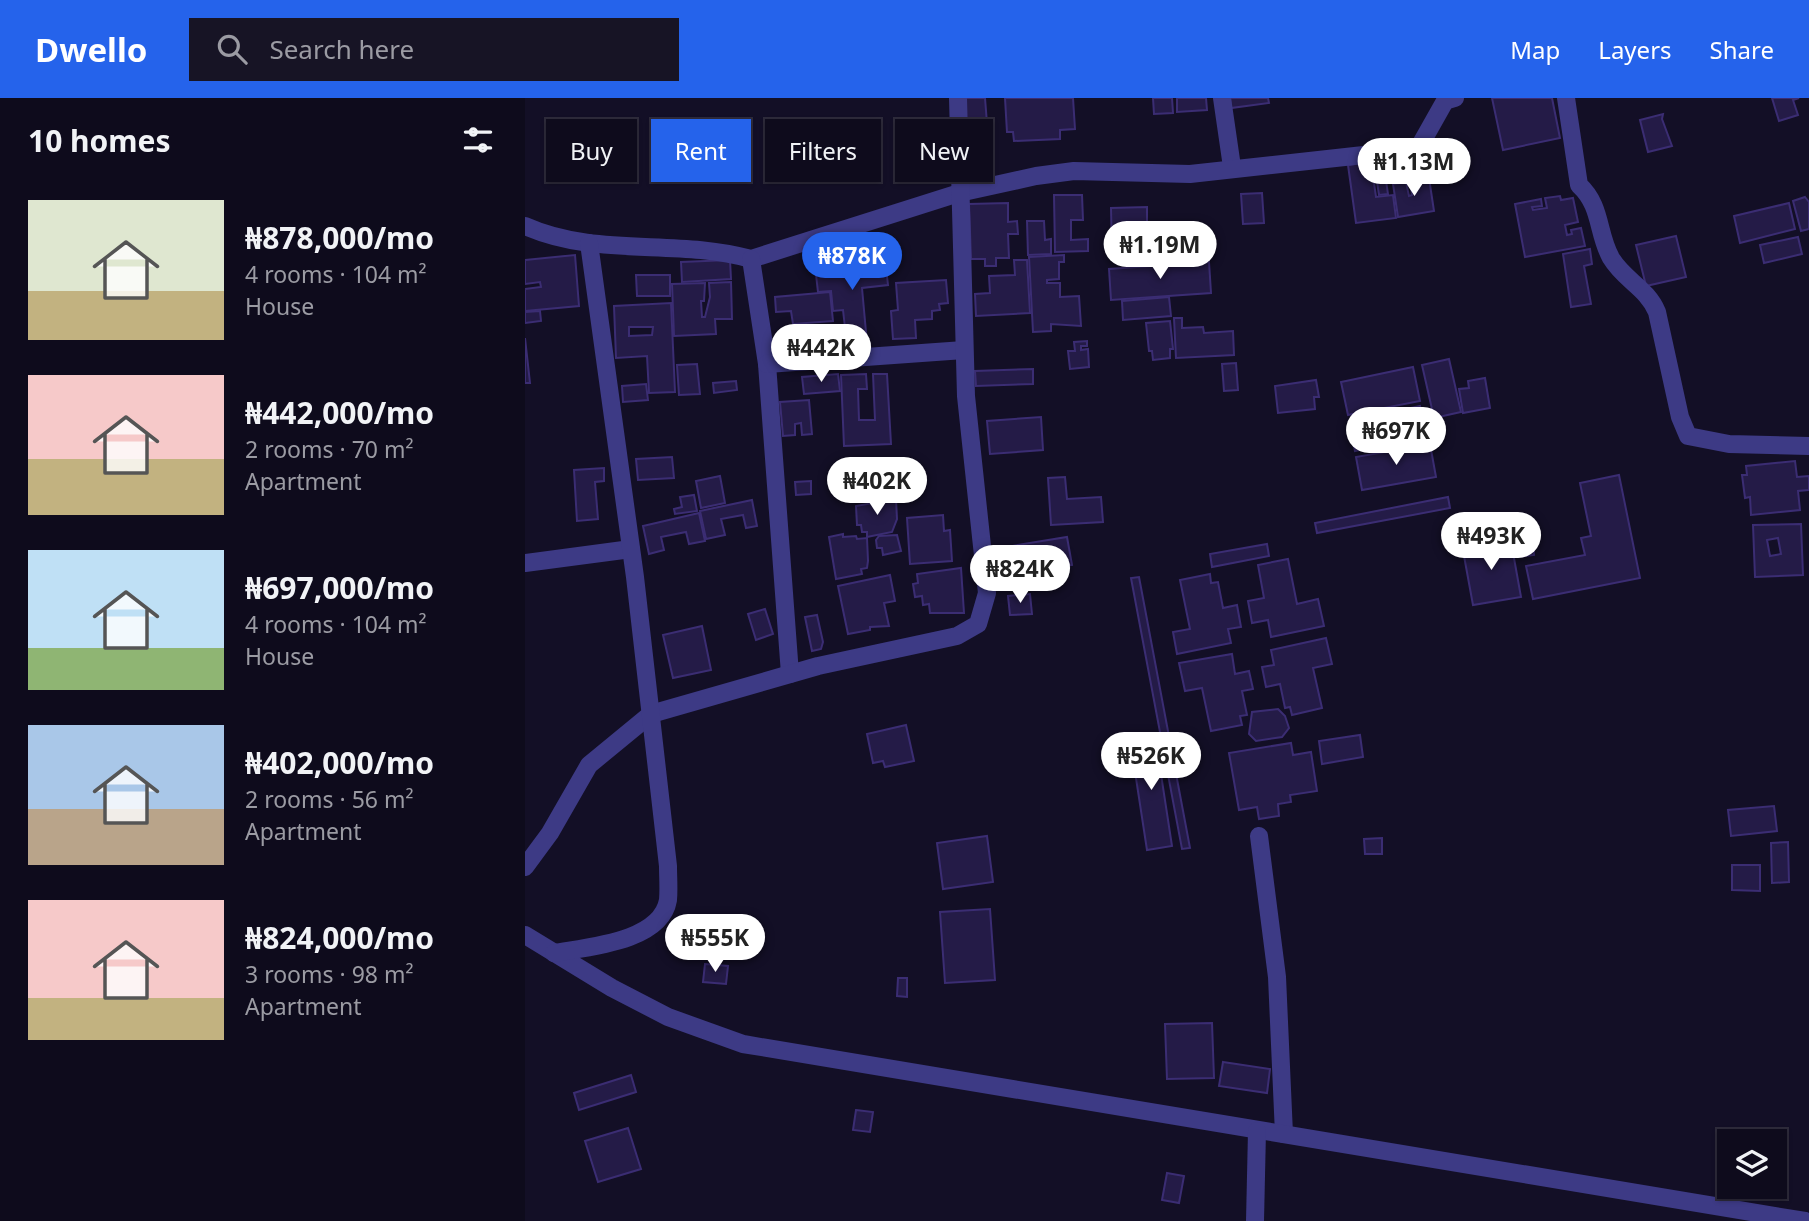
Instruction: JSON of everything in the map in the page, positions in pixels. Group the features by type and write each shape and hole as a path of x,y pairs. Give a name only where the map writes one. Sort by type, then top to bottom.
{"street":[{"path":"525,867 551,833 589,765 651,714 790,674 957,636 978,624 987,593 966,396 958,98"},
{"path":"1222,98 1232,167"},
{"path":"525,226 552,239 724,251 751,259 959,193 1011,181 1074,171 1146,175 1418,149 1445,102 1455,98"},
{"path":"1566,98 1579,185 1591,195 1610,257 1622,273 1651,298 1657,312 1680,417 1688,436 1729,444 1809,446"},
{"path":"554,953 625,940 653,924 668,902 668,866 632,549 589,243"},
{"path":"751,259 767,364 790,674"},
{"path":"767,364 964,350"},
{"path":"525,563 632,549"},
{"path":"1259,836 1277,977 1284,1134"},
{"path":"525,935 668,1017 743,1044 1805,1221"},
{"path":"1255,1221 1257,1131"}],"building":[{"path":"962,98 985,98 987,119 964,119"},
{"path":"1005,98 1073,98 1075,129 1060,130 1060,139 1014,141 1013,132 1007,132"},
{"path":"1153,98 1172,98 1173,113 1154,114"},
{"path":"1177,98 1206,98 1207,110 1177,112"},
{"path":"1230,98 1268,98 1269,103 1231,108"},
{"path":"1492,98 1552,98 1560,138 1503,150"},
{"path":"1772,98 1799,98 1793,100 1798,115 1779,121"},
{"path":"1663,114 1662,119 1672,146 1648,152 1640,120"},
{"path":"1371,162 1376,197 1393,195 1396,218 1356,223 1348,165"},
{"path":"1384,167 1388,194 1379,195 1375,168"},
{"path":"1429,178 1434,211 1398,217 1393,184 1406,182 1409,196 1412,195 1410,181"},
{"path":"1262,193 1264,223 1243,224 1241,194"},
{"path":"1054,195 1082,195 1083,220 1071,220 1071,240 1088,239 1088,251 1055,252"},
{"path":"1560,196 1561,200 1573,198 1578,222 1565,225 1567,235 1572,234 1571,230 1581,228 1585,246 1525,257 1515,204 1541,199 1542,206 1532,207 1533,210 1547,208 1545,198"},
{"path":"1805,197 1809,202 1809,229 1801,231 1793,201"},
{"path":"1008,203 1008,222 1017,221 1018,234 1008,234 1009,258 996,258 996,266 985,266 985,259 971,259 969,204"},
{"path":"1789,203 1795,229 1740,243 1734,216"},
{"path":"1147,207 1147,253 1112,253 1111,208"},
{"path":"1027,221 1044,221 1045,240 1051,239 1051,254 1028,255"},
{"path":"1676,236 1686,277 1646,286 1636,245"},
{"path":"1798,237 1802,254 1764,263 1760,245"},
{"path":"1590,249 1592,264 1584,266 1591,304 1571,307 1563,254"},
{"path":"575,255 579,306 525,311 525,289 541,287 540,282 525,284 525,260"},
{"path":"1064,255 1064,262 1059,262 1059,279 1047,280 1047,283 1060,283 1060,297 1079,296 1081,326 1051,324 1051,331 1033,332 1029,257"},
{"path":"885,259 888,285 862,288 867,343 847,345 843,310 833,311 831,291 818,292 815,266"},
{"path":"730,260 731,279 682,282 681,262"},
{"path":"1014,260 1027,260 1030,313 976,316 975,294 990,293 989,276 1015,275"},
{"path":"1209,262 1211,293 1111,300 1109,269"},
{"path":"636,275 670,275 670,296 637,296"},
{"path":"946,280 948,303 939,304 940,310 932,311 932,319 915,320 916,338 893,339 891,311 898,310 896,283"},
{"path":"731,282 732,319 715,319 716,334 674,336 672,284 705,283 704,301 701,301 702,317 705,317 710,297 709,283"},
{"path":"830,292 833,321 793,324 791,311 776,312 775,297"},
{"path":"1169,297 1171,316 1123,320 1122,301"},
{"path":"671,303 675,392 649,393 647,356 616,358 614,306","holes":["629,327 653,327 652,335 629,336"]},
{"path":"540,311 541,321 525,323 525,312"},
{"path":"1174,318 1182,318 1182,328 1203,327 1204,333 1233,331 1234,355 1176,358"},
{"path":"1170,321 1173,349 1170,349 1170,358 1153,360 1152,351 1149,351 1146,323"},
{"path":"525,338 530,383 525,383"},
{"path":"1087,341 1087,346 1081,346 1081,350 1088,349 1089,367 1070,369 1068,351 1075,351 1074,342"},
{"path":"1449,359 1461,412 1434,418 1422,365"},
{"path":"1236,363 1238,390 1224,391 1222,364"},
{"path":"697,364 700,394 679,395 677,365"},
{"path":"1413,367 1420,401 1348,415 1341,382"},
{"path":"1033,369 1033,384 976,386 975,371"},
{"path":"838,374 840,391 804,394 802,377"},
{"path":"866,374 867,389 858,389 859,420 875,420 873,374 887,374 891,444 844,446 841,375"},
{"path":"1485,378 1490,408 1463,413 1459,389 1469,388 1468,381"},
{"path":"1316,380 1319,397 1314,397 1315,409 1278,413 1275,386"},
{"path":"736,381 737,390 714,393 713,383"},
{"path":"646,384 648,400 623,402 622,386"},
{"path":"809,400 812,434 802,435 801,423 795,424 795,435 783,436 780,402"},
{"path":"1420,406 1426,436 1355,451 1349,421"},
{"path":"1041,417 1043,450 990,454 987,421"},
{"path":"1430,444 1436,477 1362,490 1356,457"},
{"path":"672,457 674,478 638,480 636,459"},
{"path":"892,461 894,483 889,484 890,494 876,495 877,500 862,501 862,496 852,497 850,468"},
{"path":"1795,461 1797,477 1809,476 1809,490 1798,491 1800,510 1751,515 1750,497 1745,498 1742,475 1747,475 1746,466"},
{"path":"604,468 604,481 595,482 598,519 577,521 574,470"},
{"path":"1619,475 1640,578 1533,599 1526,566 1585,555 1581,538 1591,536 1580,483"},
{"path":"720,476 725,503 701,508 696,481"},
{"path":"1065,477 1067,499 1101,497 1103,522 1051,525 1048,478"},
{"path":"811,481 811,494 796,495 795,482"},
{"path":"694,495 697,511 675,514 674,509 682,507 680,497"},
{"path":"1448,497 1450,508 1317,533 1315,523"},
{"path":"896,499 897,519 892,532 867,537 867,532 862,532 861,525 857,525 856,506"},
{"path":"752,500 757,526 746,528 743,515 721,519 725,535 706,539 700,511"},
{"path":"699,513 705,541 689,544 686,532 661,537 664,550 649,554 643,526"},
{"path":"943,515 944,531 950,530 952,561 910,564 907,518"},
{"path":"1531,519 1534,555 1518,557 1514,521"},
{"path":"1801,524 1803,575 1755,577 1753,525","holes":["1778,538 1781,554 1770,556 1767,540"]},
{"path":"843,534 843,537 867,538 867,568 861,569 862,574 836,579 829,537"},
{"path":"897,535 901,551 883,555 882,548 877,548 876,540 879,536"},
{"path":"1067,537 1072,565 1017,574 1012,546"},
{"path":"1500,538 1502,549 1512,547 1521,597 1473,605 1462,545"},
{"path":"1267,544 1269,556 1212,567 1210,554"},
{"path":"1288,559 1297,604 1318,599 1324,626 1271,637 1268,620 1252,623 1248,601 1264,598 1258,565"},
{"path":"961,568 964,613 930,613 929,604 923,605 922,596 915,597 913,584 918,583 917,574"},
{"path":"1210,574 1211,583 1218,582 1223,608 1237,605 1241,627 1228,629 1231,643 1177,654 1173,632 1190,629 1180,580"},
{"path":"890,575 895,601 884,603 889,626 870,627 870,630 848,634 838,586"},
{"path":"1139,577 1190,848 1182,849 1131,578"},
{"path":"1030,594 1032,614 1010,615 1008,596"},
{"path":"765,609 773,634 756,640 748,614"},
{"path":"817,615 823,642 821,649 812,651 805,617"},
{"path":"702,626 711,670 673,678 663,635"},
{"path":"1326,638 1332,664 1313,668 1322,708 1292,715 1290,707 1285,708 1280,684 1266,687 1262,667 1274,665 1271,650"},
{"path":"1232,654 1235,674 1249,671 1253,689 1242,691 1247,715 1240,716 1242,725 1211,731 1202,688 1185,691 1179,663"},
{"path":"1278,709 1285,716 1289,728 1282,737 1256,741 1249,734 1252,712"},
{"path":"906,725 914,761 885,767 883,761 873,763 867,734"},
{"path":"1155,735 1172,846 1147,850 1130,739"},
{"path":"1360,735 1363,757 1322,764 1319,741"},
{"path":"1291,743 1293,755 1311,752 1317,791 1290,795 1291,802 1278,804 1279,816 1259,819 1257,807 1239,810 1229,753"},
{"path":"1774,806 1777,831 1731,836 1728,810"},
{"path":"987,836 993,882 943,889 937,843"},
{"path":"1382,838 1382,854 1365,854 1364,839"},
{"path":"1788,842 1789,882 1772,883 1771,843"},
{"path":"1732,865 1760,865 1760,891 1732,890"},
{"path":"990,909 995,980 945,983 940,912"},
{"path":"705,964 728,966 726,984 703,982"},
{"path":"898,978 907,978 907,997 897,996"},
{"path":"1212,1023 1214,1078 1167,1079 1165,1024"},
{"path":"1223,1062 1270,1069 1267,1093 1219,1086"},
{"path":"631,1075 636,1092 579,1110 574,1093"},
{"path":"856,1110 873,1112 870,1132 853,1130"},
{"path":"628,1128 641,1169 598,1182 585,1141"},
{"path":"1167,1173 1184,1176 1179,1203 1162,1200"}]}
